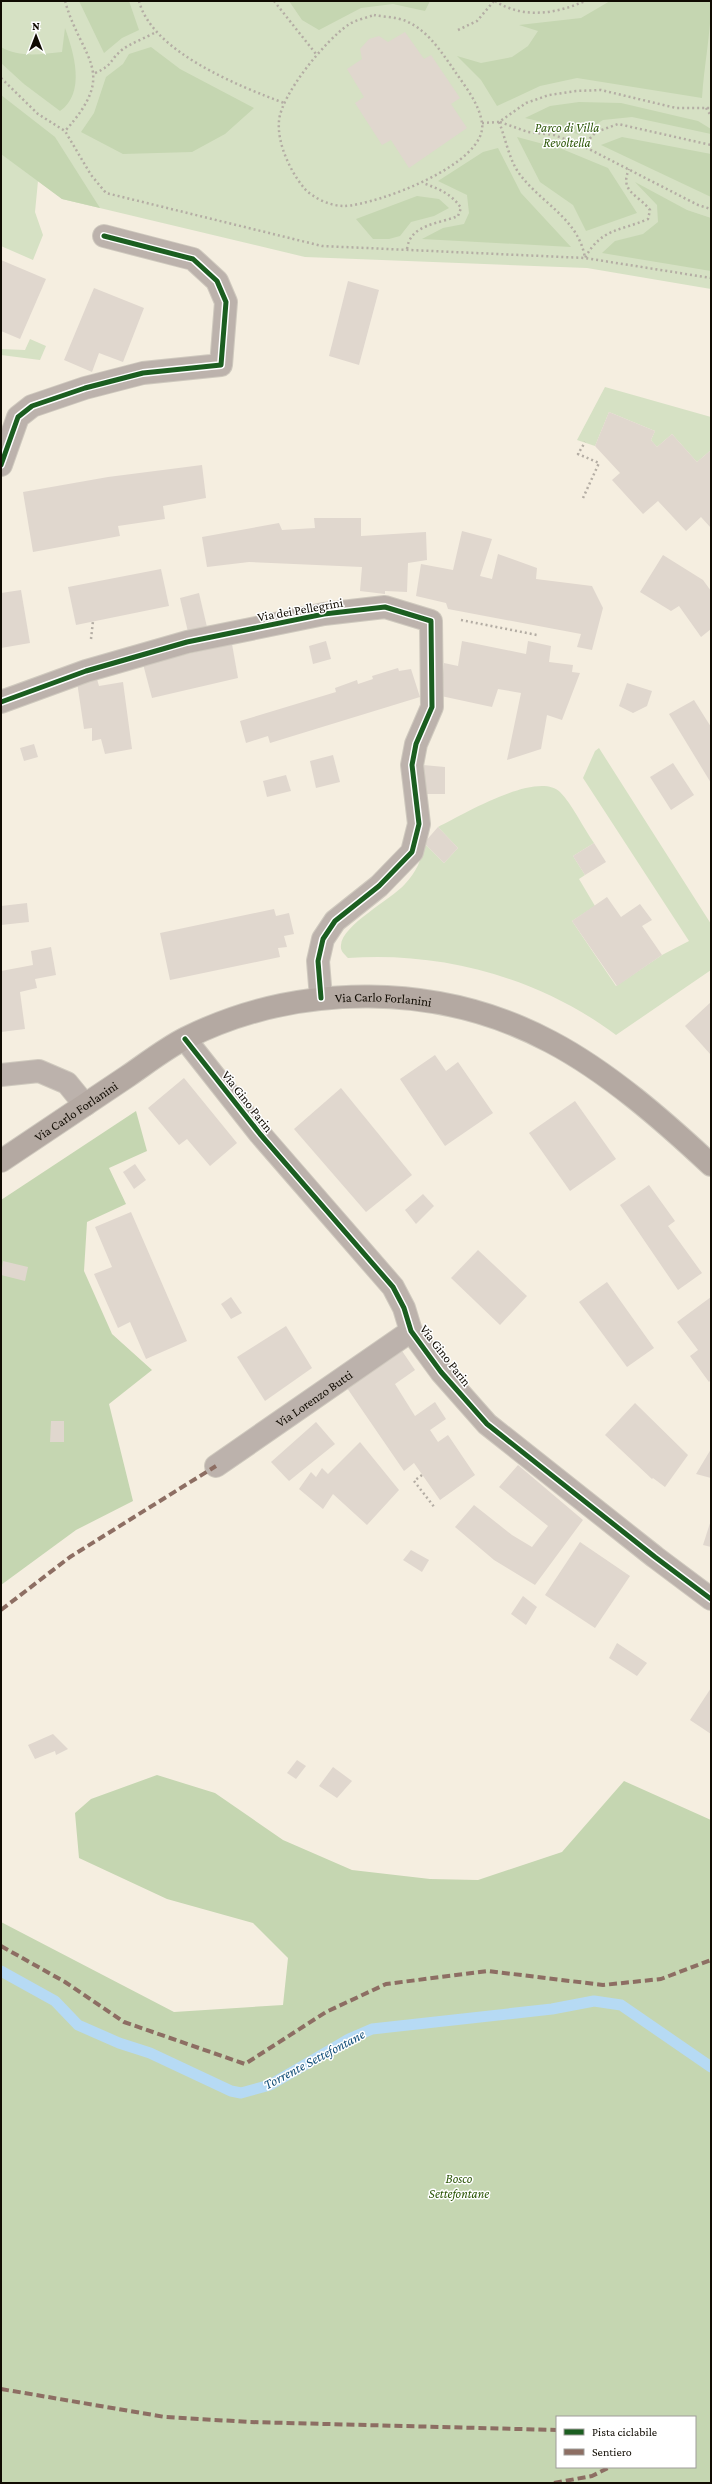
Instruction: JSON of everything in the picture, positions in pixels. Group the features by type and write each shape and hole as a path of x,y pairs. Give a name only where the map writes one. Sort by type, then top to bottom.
{"main road":[{"name":"Via Carlo Forlanini","path":"1,1162 185,1039 247,1014 321,998 412,998 460,1007 511,1023 552,1042 593,1068 666,1125 711,1165"}],"street":[{"path":"1,465 18,417 32,406 85,388 143,373 221,365 226,302 217,281 193,258 104,236"},
{"name":"Via dei Pellegrini","path":"1,702 86,670 187,642 324,614 385,607 431,621"},
{"path":"321,998 318,961 323,939 335,921 379,886 412,852 419,824 412,765 416,744 432,707 431,621"},
{"name":"Via Gino Parin","path":"185,1039 260,1134 393,1287 404,1308 412,1331 442,1372 487,1424 655,1557 711,1598"},
{"path":"1,1075 39,1072 67,1083 85,1105"},
{"name":"Via Lorenzo Butti","path":"216,1466 412,1331"}],"path":[{"path":"65,1 95,73 92,89 86,103 65,131"},
{"path":"139,1 147,20 156,32 198,63 258,93 284,103"},
{"path":"274,1 316,54"},
{"path":"458,30 477,20 494,1 505,8 522,13 543,13 566,9 584,1"},
{"path":"374,15 406,20 431,37 471,95 482,123 480,140 470,151 423,183 371,202 342,206 319,200 304,188 281,146 279,121 284,103 316,54 349,25 374,15"},
{"path":"95,73 108,67 124,48 156,32"},
{"path":"1,78 38,114 65,131 91,175 106,193 322,246 406,248 585,258 711,278"},
{"path":"500,122 526,103 549,95 601,90 676,108 711,108"},
{"path":"706,108 711,116"},
{"path":"482,123 500,122 528,132 554,135 582,146 698,205 711,209"},
{"path":"500,122 511,157 520,175 572,227 583,243 585,258"},
{"path":"582,146 596,132 618,124 711,145"},
{"path":"585,258 592,246 602,236 648,219 650,210 626,186 625,179 629,169"},
{"path":"406,248 408,238 416,230 458,216 461,208 456,199 444,191 423,183"},
{"path":"583,498 599,463 578,454 585,442"},
{"path":"431,621 449,617 537,635"},
{"path":"422,1475 414,1481 435,1508"}],"green space":[{"name":"Parco di Villa Revoltella","path":"1,1 711,1 711,289 587,268 305,257 62,199 38,181 35,212 43,235 33,260 1,246"},
{"path":"79,1 129,1 139,30 122,38 104,53"},
{"path":"289,1 430,1 425,11 393,4 361,8 319,30 302,20"},
{"path":"610,1 711,1 710,25 702,98 577,78 540,86 497,106 481,80 457,56 481,63 512,57 528,46 538,31 519,25 581,18"},
{"path":"65,28 72,49 76,72 73,94 68,103 60,111 24,84 1,63 1,47 15,53 23,54 62,52"},
{"path":"151,47 180,69 254,108 225,134 192,152 123,154 81,132 94,113 106,77 123,64 129,54"},
{"path":"1,95 55,137 100,208 62,199 1,154"},
{"path":"579,102 621,103 698,121 711,129 711,134 632,117 603,120 579,135 560,126 525,118 550,106"},
{"path":"517,137 562,149 608,168 637,213 586,231 573,205 540,182"},
{"path":"622,137 711,154 711,197 601,145"},
{"path":"498,148 521,193 571,247 422,239 443,228 464,224 469,213 467,195 438,181 483,152"},
{"path":"635,182 687,210 711,218 711,271 602,253 615,241 643,234 658,222 657,205"},
{"path":"417,196 439,199 449,208 434,216 411,222 400,236 389,239 373,239 356,219"},
{"path":"30,339 46,346 40,360 1,355 1,349 25,350"},
{"path":"605,387 711,417 711,450 697,462 672,434 657,447 651,440 655,431 609,412 595,446 577,440"},
{"path":"599,748 711,924 711,970 616,1035 587,1015 555,998 523,984 489,972 454,964 419,959 383,957 348,958 344,954 341,945 344,937 358,921 405,884 420,860 424,843 444,863 458,848 438,827 499,797 535,786 549,787 560,792 569,803 594,843 573,856 585,875 579,879 595,906 572,921 616,986 662,955 689,941 583,778 595,751"},
{"path":"136,1111 147,1151 109,1168 126,1204 87,1222 84,1271 112,1334 152,1370 109,1404 133,1501 76,1530 1,1585 1,1200"},
{"name":"Bosco Settefontane","path":"157,1775 215,1793 283,1840 352,1870 430,1879 478,1880 562,1852 624,1781 711,1820 711,2483 1,2483 1,1922 174,2012 283,2005 288,1958 253,1923 167,1899 79,1858 75,1813 91,1799"}],"building":[{"path":"405,32 424,59 431,55 460,98 451,104 467,128 409,168 391,140 382,145 355,103 364,97 347,69 362,59 360,49 369,39 379,36 388,42"},
{"path":"1,260 46,279 20,339 1,331"},
{"path":"348,281 379,290 359,365 329,356"},
{"path":"94,288 144,308 123,362 99,353 92,372 64,360"},
{"path":"609,412 655,431 651,440 657,447 672,434 697,462 711,450 711,528 701,517 686,531 658,501 643,514 612,480 620,473 595,446"},
{"path":"202,465 206,498 163,506 165,519 118,526 120,536 33,552 23,492 108,477"},
{"path":"314,518 361,518 361,536 426,532 427,560 408,563 407,592 385,591 385,594 360,591 362,567 249,562 207,567 202,537 279,523 282,530 315,528"},
{"path":"462,531 492,539 480,576 492,579 498,554 537,568 536,579 592,586 603,608 592,650 577,647 581,634 448,609 446,603 416,596 421,564 453,570"},
{"path":"663,555 703,580 711,591 711,629 701,637 679,606 671,611 640,592"},
{"path":"161,569 169,606 76,625 68,587"},
{"path":"21,590 30,643 1,648 1,593"},
{"path":"199,593 207,627 188,632 180,598"},
{"path":"326,641 331,659 313,664 309,646"},
{"path":"462,641 526,654 528,641 551,646 549,662 573,665 572,672 580,673 562,720 547,715 541,749 507,760 521,693 498,689 492,707 441,696 444,663 458,666"},
{"path":"232,644 238,678 152,698 143,664"},
{"path":"398,668 399,671 411,669 420,697 270,743 268,736 246,743 240,721 336,692 335,688 357,680 358,684 373,679 372,676"},
{"path":"97,679 99,686 123,682 132,749 105,754 101,739 92,741 92,728 84,729 77,682"},
{"path":"627,683 652,691 647,706 633,713 619,706"},
{"path":"694,700 711,727 711,783 669,714"},
{"path":"34,744 38,757 24,761 20,748"},
{"path":"333,755 340,782 316,788 310,761"},
{"path":"673,763 694,795 671,810 650,777"},
{"path":"423,765 445,767 445,794 424,794"},
{"path":"286,775 291,791 267,797 263,781"},
{"path":"438,827 458,848 444,863 424,843"},
{"path":"594,843 606,862 585,875 573,856"},
{"path":"607,897 621,917 640,904 652,920 642,926 662,955 617,986 572,921"},
{"path":"27,903 29,922 1,925 1,906"},
{"path":"274,909 276,916 289,913 294,934 284,936 287,947 278,948 280,957 170,980 160,933"},
{"path":"51,947 56,975 35,979 37,988 20,992 25,1029 1,1032 1,971 33,965 31,951"},
{"path":"711,1002 711,1055 685,1026"},
{"path":"435,1055 446,1071 458,1062 493,1113 445,1146 400,1079"},
{"path":"184,1078 237,1143 210,1166 187,1139 179,1145 148,1108"},
{"path":"341,1088 412,1175 366,1212 294,1129"},
{"path":"575,1101 616,1159 570,1191 529,1133"},
{"path":"135,1164 146,1180 134,1189 123,1172"},
{"path":"649,1185 675,1221 668,1226 702,1273 678,1290 620,1205"},
{"path":"423,1194 434,1206 416,1224 405,1210"},
{"path":"131,1212 187,1341 146,1359 130,1322 118,1328 94,1274 112,1267 95,1227"},
{"path":"478,1250 527,1296 500,1325 451,1278"},
{"path":"3,1261 28,1267 25,1281 1,1275"},
{"path":"607,1282 654,1348 627,1367 579,1302"},
{"path":"231,1297 242,1313 231,1319 221,1304"},
{"path":"711,1297 711,1380 709,1382 690,1356 698,1350 677,1322"},
{"path":"286,1326 312,1368 265,1401 237,1357"},
{"path":"400,1348 415,1370 395,1384 415,1416 435,1402 446,1419 430,1430 438,1442 448,1435 475,1475 440,1500 414,1463 404,1471 347,1388"},
{"path":"635,1403 688,1455 665,1487 653,1478 652,1479 605,1435"},
{"path":"51,1421 64,1421 64,1442 50,1442"},
{"path":"316,1422 335,1444 289,1481 271,1462"},
{"path":"360,1442 399,1490 367,1525 333,1494 323,1509 299,1489 311,1472 316,1477 322,1468 328,1474"},
{"path":"711,1449 711,1478 696,1474"},
{"path":"518,1465 583,1520 535,1585 494,1560 455,1527 474,1505 512,1535 532,1547 548,1526 499,1487"},
{"path":"711,1520 711,1547 703,1545"},
{"path":"580,1542 630,1576 595,1628 545,1595"},
{"path":"411,1550 429,1560 422,1572 403,1560"},
{"path":"523,1596 537,1607 526,1625 511,1614"},
{"path":"617,1643 647,1663 637,1676 609,1658"},
{"path":"711,1688 711,1734 690,1720"},
{"path":"53,1734 68,1749 56,1755 55,1751 35,1759 28,1745"},
{"path":"297,1760 306,1766 296,1779 287,1773"},
{"path":"333,1767 352,1781 337,1798 319,1786"}],"waterway":[{"name":"Torrente Settefontane","path":"1,1971 55,2001 78,2025 119,2043 150,2053 231,2091 241,2093 270,2085 349,2039 372,2029 552,2009 594,2001 621,2005 711,2067"}],"marked path":[{"path":"1,1610 70,1557 216,1466"},
{"path":"1,1946 65,1982 124,2022 245,2064 326,2012 386,1984 488,1971 603,1985 661,1979 711,1960"},
{"path":"1,2389 165,2417 250,2422 556,2430"},
{"path":"554,2483 592,2476 608,2468"}],"cycle path":[{"path":"1,465 18,417 32,406 85,388 143,373 221,365 226,302 217,281 193,259 104,236"},
{"path":"1,702 86,671 187,642 324,614 385,607 431,621 432,707 416,744 412,765 419,824 412,852 379,886 335,921 323,939 318,961 321,998"},
{"path":"185,1039 260,1134 393,1287 404,1308 411,1331 441,1372 487,1424 655,1557 711,1599"}]}
